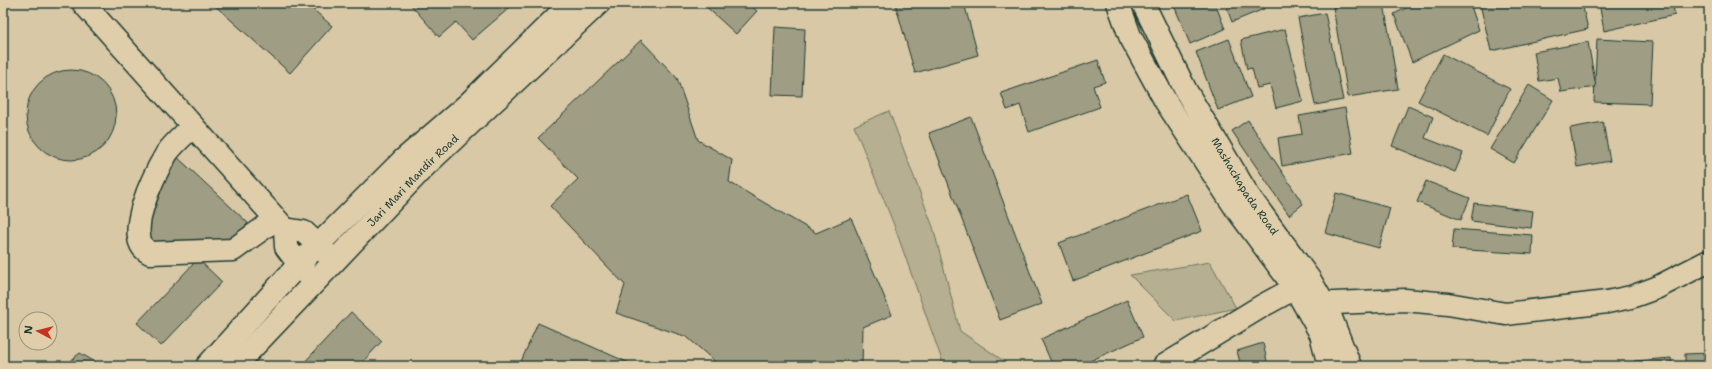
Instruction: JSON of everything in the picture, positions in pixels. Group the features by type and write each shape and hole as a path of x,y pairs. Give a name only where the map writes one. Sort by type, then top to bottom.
{"street":[{"path":"83,3 280,224 286,247 314,283"},
{"path":"207,366 299,264 403,160 468,104 571,3"},
{"name":"Jari Mari Mandir Road","path":"235,366 425,166 599,3"},
{"path":"1118,3 1130,36 1166,102 1236,208 1308,294 1321,334 1329,366"},
{"name":"Mashachapada Road","path":"1143,3 1186,91 1248,195 1308,294 1329,313 1350,366"},
{"path":"1166,102 1186,91"},
{"path":"193,126 168,152 142,205 138,224 140,245 144,250 150,253 233,250 280,224 304,232 335,261"},
{"path":"1164,366 1308,294 1448,304 1506,314 1607,302 1632,297 1656,288 1709,261"}],"shaded area":[{"path":"889,111 933,227 960,331 1011,366 944,366 894,225 854,126"},
{"path":"1210,262 1236,308 1176,321 1130,275"}],"building":[{"path":"212,3 306,3 332,26 290,73"},
{"path":"413,3 515,3 472,40 456,22 439,37 411,5"},
{"path":"702,3 748,3 757,11 736,34"},
{"path":"895,3 964,3 978,55 915,73"},
{"path":"1173,3 1215,3 1225,29 1190,44"},
{"path":"1225,3 1262,3 1264,9 1232,22"},
{"path":"1359,3 1384,3 1398,89 1348,97 1333,7"},
{"path":"1416,3 1470,3 1479,30 1412,62 1394,14"},
{"path":"1582,3 1588,29 1491,51 1480,4"},
{"path":"1599,3 1672,3 1675,15 1604,31"},
{"path":"1325,13 1343,100 1315,105 1298,18"},
{"path":"775,27 805,29 802,96 772,95"},
{"path":"1285,29 1303,101 1276,108 1270,85 1257,88 1252,68 1247,69 1241,40"},
{"path":"1229,39 1251,97 1218,110 1196,52"},
{"path":"1597,39 1653,42 1650,104 1594,102"},
{"path":"641,40 677,78 698,140 732,160 729,182 816,233 851,218 892,315 863,327 862,366 720,366 687,337 616,313 625,285 550,206 578,179 538,138"},
{"path":"1588,42 1596,87 1561,92 1558,78 1539,81 1534,52"},
{"path":"1443,54 1510,89 1487,136 1418,101"},
{"path":"1098,60 1105,82 1093,86 1100,107 1029,132 1020,105 1007,110 1001,93"},
{"path":"71,70 88,74 103,83 112,98 116,115 112,132 103,147 88,156 71,160 54,156 39,147 30,132 26,115 30,98 39,83 54,74"},
{"path":"1529,85 1553,100 1514,163 1490,149"},
{"path":"1408,106 1433,117 1425,138 1463,153 1455,172 1392,146"},
{"path":"1345,108 1353,153 1282,166 1278,138 1302,134 1299,116"},
{"path":"971,117 1042,304 1000,320 929,133"},
{"path":"1248,120 1303,204 1289,215 1232,131"},
{"path":"1603,122 1610,161 1577,167 1570,128"},
{"path":"174,154 248,223 226,248 151,245 147,230"},
{"path":"1426,181 1470,198 1461,220 1417,202"},
{"path":"1336,193 1390,208 1379,248 1325,233"},
{"path":"1187,194 1202,231 1073,281 1059,243"},
{"path":"1474,203 1533,211 1531,228 1471,221"},
{"path":"1454,229 1533,235 1532,254 1452,249"},
{"path":"198,259 222,282 161,346 137,323"},
{"path":"1127,300 1143,337 1079,366 1053,366 1041,339"},
{"path":"351,312 382,341 359,366 301,366"},
{"path":"538,323 636,366 519,366"},
{"path":"1263,343 1268,366 1241,366 1237,351"},
{"path":"80,353 102,366 64,366"},
{"path":"1709,353 1709,366 1685,366 1685,354"},
{"path":"1671,358 1672,366 1634,366 1634,361"}]}
